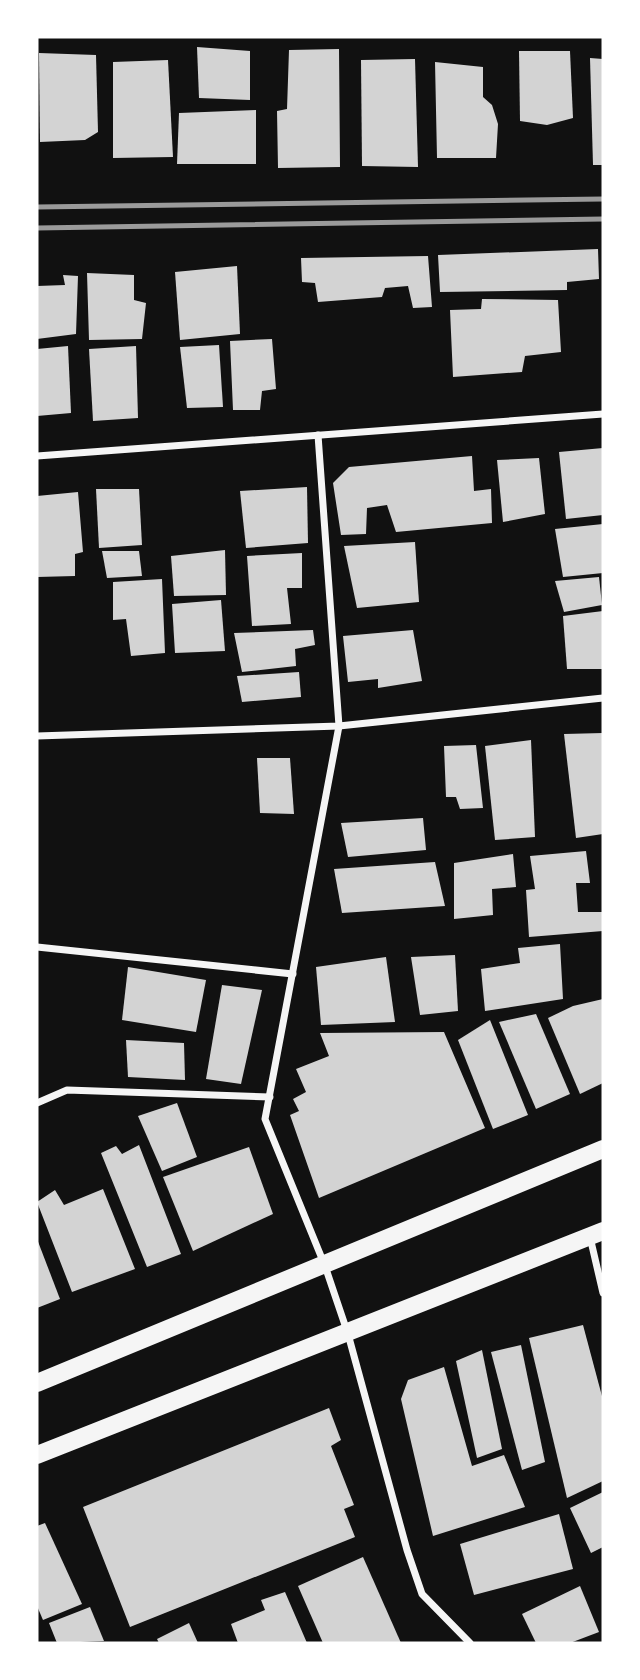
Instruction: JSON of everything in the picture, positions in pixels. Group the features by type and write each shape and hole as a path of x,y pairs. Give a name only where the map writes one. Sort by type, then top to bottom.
{"main road":[{"path":"37,1383 603,1149"},
{"path":"37,1455 597,1234"}],"street":[{"path":"37,456 603,414"},
{"path":"318,435 339,726 265,1119 325,1266 348,1334 407,1550 422,1594 470,1643"},
{"path":"37,736 339,726 603,698"},
{"path":"37,947 293,974"},
{"path":"37,1103 67,1090 270,1097"},
{"path":"597,1234 603,1293"}],"building":[{"path":"197,47 250,51 250,100 199,98"},
{"path":"339,49 340,167 278,168 277,111 287,109 289,50"},
{"path":"519,51 570,51 573,118 547,125 520,121"},
{"path":"39,53 96,55 98,132 85,140 40,142"},
{"path":"590,58 603,59 603,165 593,165"},
{"path":"415,59 418,167 362,166 361,60"},
{"path":"168,60 173,157 113,158 113,62"},
{"path":"435,62 483,67 483,97 492,105 498,124 496,158 437,158"},
{"path":"256,110 256,164 177,164 179,113"},
{"path":"598,249 599,279 567,282 567,290 440,292 438,255"},
{"path":"428,256 432,307 413,308 408,286 385,288 382,297 318,302 315,283 302,282 301,258"},
{"path":"237,266 240,334 180,340 175,272"},
{"path":"87,273 134,275 134,300 146,303 142,339 89,340"},
{"path":"63,275 78,276 76,334 37,339 37,286 65,285"},
{"path":"482,299 558,300 561,352 525,356 522,372 453,377 450,310 481,309"},
{"path":"272,339 276,389 262,391 260,410 233,410 230,341"},
{"path":"219,345 223,407 187,408 180,347"},
{"path":"68,346 71,413 37,416 37,349"},
{"path":"136,346 138,418 93,421 89,349"},
{"path":"603,448 603,515 566,519 559,452"},
{"path":"472,456 474,491 491,489 492,523 396,532 387,505 367,508 366,534 341,535 333,483 349,467"},
{"path":"539,458 545,514 503,522 497,460"},
{"path":"307,487 308,543 246,548 240,491"},
{"path":"96,489 139,489 142,545 99,548"},
{"path":"78,492 83,552 75,554 75,576 37,577 37,496"},
{"path":"603,524 603,573 563,577 555,529"},
{"path":"415,542 419,602 357,608 344,546"},
{"path":"225,550 226,595 174,596 171,556"},
{"path":"102,551 139,551 142,576 107,578"},
{"path":"302,553 302,588 287,588 291,624 252,626 247,556"},
{"path":"599,577 602,605 564,612 555,581"},
{"path":"162,579 165,653 131,656 126,619 113,620 113,582"},
{"path":"221,600 225,651 175,653 172,604"},
{"path":"603,611 603,669 567,669 563,616"},
{"path":"313,630 315,645 295,649 296,666 242,672 234,633"},
{"path":"413,630 422,681 378,688 378,679 348,682 343,636"},
{"path":"299,672 301,697 242,702 237,676"},
{"path":"603,733 603,834 576,838 564,734"},
{"path":"531,740 535,837 495,840 485,746"},
{"path":"476,745 483,808 460,809 456,797 446,797 444,746"},
{"path":"257,758 290,758 294,814 260,813"},
{"path":"423,818 426,850 348,857 341,823"},
{"path":"586,851 590,883 576,883 578,912 603,912 603,931 529,937 526,890 535,889 530,856"},
{"path":"513,854 516,887 492,889 493,915 454,919 454,863"},
{"path":"435,862 445,906 342,913 334,869"},
{"path":"560,944 563,999 485,1011 481,969 520,963 518,948"},
{"path":"455,955 458,1011 420,1015 411,957"},
{"path":"386,957 395,1022 321,1025 316,967"},
{"path":"128,967 206,980 196,1032 122,1020"},
{"path":"222,985 262,990 241,1084 206,1079"},
{"path":"603,999 603,1083 580,1094 548,1018 573,1006"},
{"path":"536,1014 570,1094 536,1109 499,1022"},
{"path":"490,1020 528,1115 493,1129 458,1040"},
{"path":"444,1032 485,1128 319,1198 290,1115 299,1111 293,1099 306,1092 296,1069 329,1056 320,1033"},
{"path":"126,1040 184,1043 185,1080 128,1077"},
{"path":"177,1103 197,1157 162,1171 138,1116"},
{"path":"139,1145 181,1254 147,1267 101,1153 116,1146 122,1154"},
{"path":"249,1147 273,1214 193,1251 163,1177"},
{"path":"103,1189 135,1269 72,1292 37,1202 55,1190 64,1205"},
{"path":"37,1239 60,1299 37,1308"},
{"path":"583,1325 603,1400 603,1481 567,1498 529,1338"},
{"path":"521,1345 545,1462 522,1470 491,1352"},
{"path":"482,1350 502,1449 477,1458 456,1361"},
{"path":"444,1367 472,1466 504,1455 525,1507 433,1536 401,1399 408,1380"},
{"path":"329,1408 341,1440 331,1446 354,1505 344,1509 355,1537 130,1627 83,1507"},
{"path":"603,1492 603,1547 591,1553 570,1508"},
{"path":"559,1514 573,1569 474,1595 460,1544"},
{"path":"45,1523 82,1604 43,1620 37,1606 37,1526"},
{"path":"363,1557 401,1643 323,1643 298,1586"},
{"path":"580,1586 599,1632 570,1643 536,1643 522,1614"},
{"path":"285,1592 307,1643 238,1643 231,1624 265,1610 261,1600"},
{"path":"90,1607 104,1641 57,1643 49,1623"},
{"path":"189,1623 198,1643 159,1643 157,1639"}],"railway":[{"path":"37,207 603,199"},
{"path":"37,228 603,219"}]}
